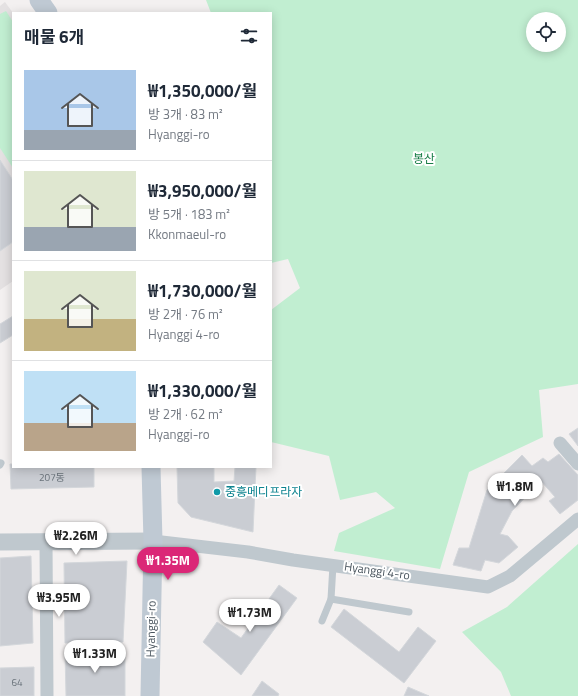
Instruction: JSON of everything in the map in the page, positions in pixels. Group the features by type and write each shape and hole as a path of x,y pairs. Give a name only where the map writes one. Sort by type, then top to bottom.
{"main road":[{"path":"39,0 47,12"},
{"name":"Hyanggi-ro","path":"150,696 153,541 151,468"}],"street":[{"path":"560,443 578,464"},
{"name":"Hyanggi 4-ro","path":"153,541 248,552 293,560 488,587 510,576 578,519"},
{"path":"46,541 47,696"},
{"path":"0,542 153,541"}],"lane":[{"path":"322,621 331,600 333,565"},
{"path":"331,600 409,612"}],"shaded area":[{"path":"5,2 12,12 12,282 0,290 0,6"}],"green space":[{"name":"봉산","path":"206,0 578,0 578,384 539,390 543,437 469,472 440,569 334,551 339,533 395,508 376,492 340,500 329,456 272,442 272,309 300,288 288,259 272,263 272,12 211,12"},
{"path":"6,11 12,20 12,166 0,148 0,14"},
{"path":"578,544 578,696 511,696 501,672 462,632 507,607"}],"building":[{"path":"0,160 12,178 12,243 0,251"},
{"path":"12,317 12,336 0,343 0,324"},
{"path":"578,428 578,446 569,434"},
{"path":"559,454 578,475 578,500 560,514 549,501 555,497 541,481 512,511 500,534 508,536 518,547 499,563 485,560 481,571 453,565 459,548 469,548 487,490 522,455 532,466 543,458 548,462"},
{"path":"10,464 12,464 12,468 94,468 94,487 11,489"},
{"name":"중흥메디프라자","path":"177,468 214,468 214,482 234,481 235,468 256,468 253,532 191,517 178,503"},
{"path":"31,556 33,643 0,646 0,558"},
{"path":"127,561 123,642 65,643 64,563"},
{"path":"279,585 297,598 241,675 203,642 217,622 241,638"},
{"path":"344,609 399,652 418,627 436,641 404,683 331,627"},
{"path":"65,652 125,652 125,696 66,696"},
{"path":"34,667 34,696 0,696 0,668"},
{"path":"262,681 279,694 278,696 252,696"},
{"path":"408,687 429,696 404,696"}],"place":[{"name":"중흥메디프라자","path":"217,492"}]}
